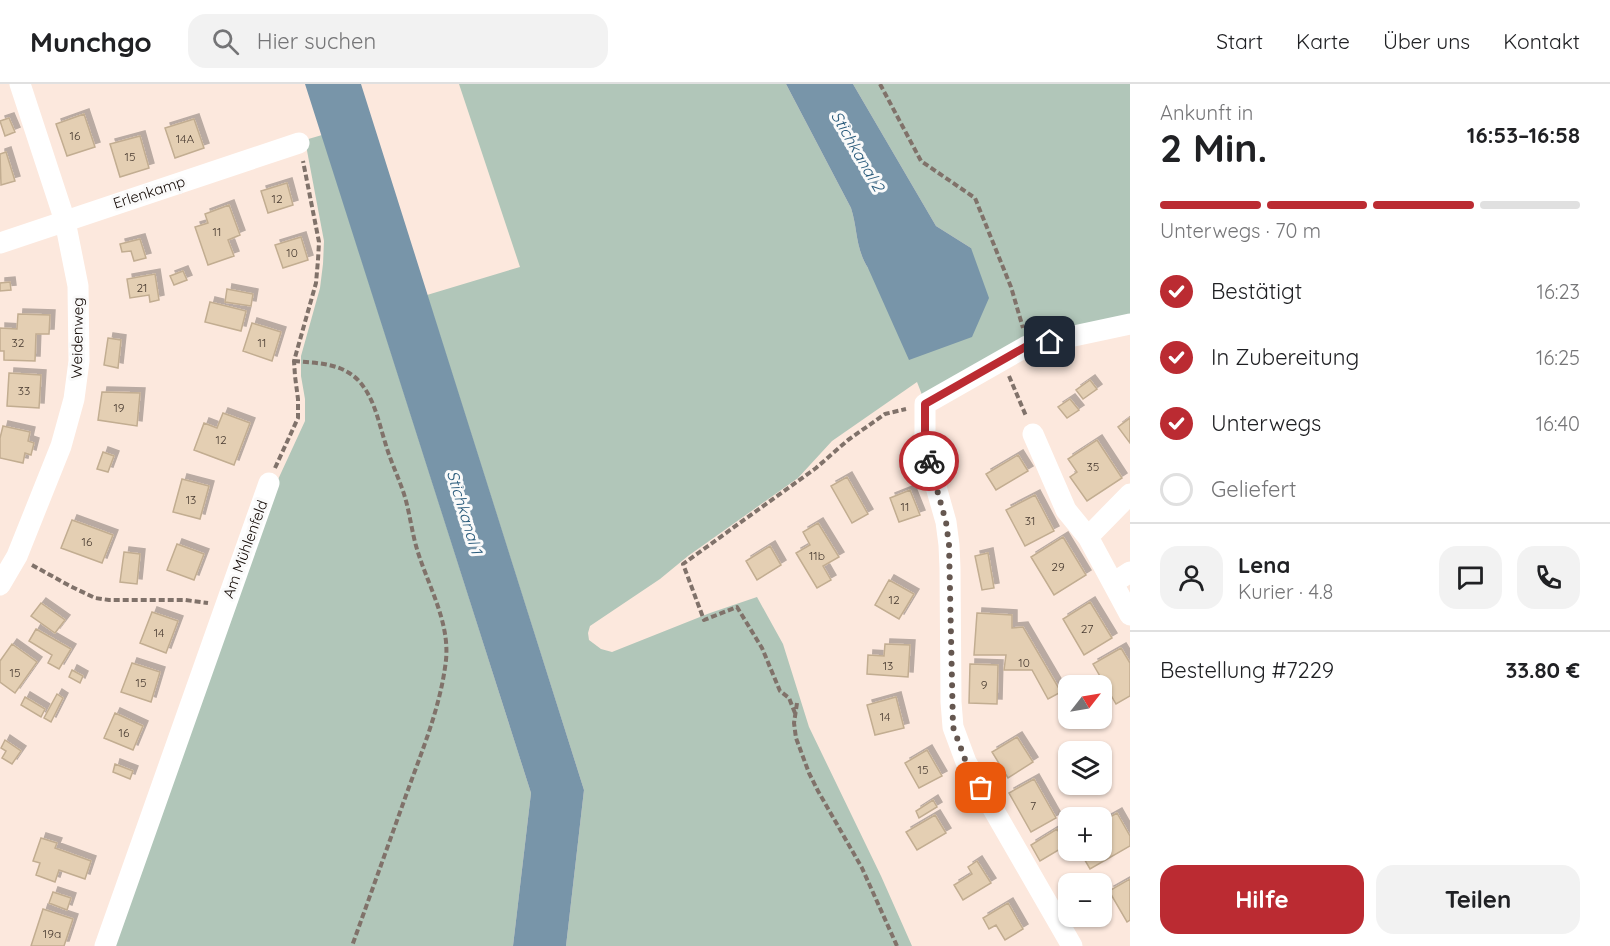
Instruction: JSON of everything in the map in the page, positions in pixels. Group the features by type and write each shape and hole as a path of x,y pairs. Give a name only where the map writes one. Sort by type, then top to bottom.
{"street":[{"name":"Weidenweg","path":"0,585 17,556 61,446 74,399 79,361 78,286 65,221 20,84"},
{"name":"Erlenkamp","path":"0,243 299,143"},
{"path":"1072,946 966,762 953,727 949,545 946,522 925,448 925,404 1027,346 1130,324"},
{"path":"1033,434 1066,510 1121,577 1130,615"},
{"name":"Am Mühlenfeld","path":"105,946 269,483"},
{"path":"1088,537 1130,494"}],"path":[{"path":"880,84 921,161 975,198 1011,287 1027,346"},
{"name":"Am Mühlenfeld","path":"269,483 298,418 294,361 316,283 319,242 299,143"},
{"path":"1002,360 1033,434"},
{"path":"294,361 326,364 347,371 367,391 374,405 385,444 411,516 415,541 447,644 443,677 426,738 352,946"},
{"path":"795,713 789,698 780,692 762,648 737,607 704,620 683,564 816,468 848,440 885,414 925,404"},
{"path":"17,556 95,598 184,600 223,608"},
{"path":"796,704 794,723 796,738 809,773 862,868 897,946"}],"green space":[{"path":"459,84 786,84 851,208 859,246 868,268 971,248 936,226 853,84 1130,84 1130,319 1108,324 924,400 917,382 832,441 798,478 688,556 660,579 590,626 588,633 589,640 601,649 612,652 757,597 783,644 809,727 912,946 566,946 584,790 427,295 520,267"},
{"path":"322,135 531,793 513,946 113,946 275,486 305,421 301,356 320,288 324,241 305,140"}],"water":[{"name":"Stichkanal 1","path":"305,84 361,84 584,790 566,946 513,946 531,793"},
{"name":"Stichkanal 2","path":"786,84 853,84 936,226 971,248 989,298 972,337 909,360 861,253 851,208"}],"building":[{"path":"84,114 95,147 67,156 56,124"},
{"path":"9,118 15,132 5,136 0,121"},
{"path":"194,119 204,148 175,158 165,128"},
{"path":"140,136 149,168 120,177 110,144"},
{"path":"6,152 15,181 1,185 0,154"},
{"path":"287,183 293,205 268,213 261,191"},
{"path":"229,205 240,235 228,240 234,256 208,265 195,227 208,223 205,214"},
{"path":"301,237 308,260 283,268 275,245"},
{"path":"140,239 146,258 134,261 131,251 122,252 120,244"},
{"path":"183,271 187,280 174,285 170,276"},
{"path":"155,274 159,300 150,302 149,295 130,298 127,279"},
{"path":"10,282 11,290 0,291 0,283"},
{"path":"227,289 253,294 251,306 225,302"},
{"path":"210,302 246,311 241,331 205,322"},
{"path":"18,314 50,315 49,334 36,334 35,361 4,360 4,351 0,351 0,328 17,329"},
{"path":"252,323 281,332 272,361 243,351"},
{"path":"108,338 121,340 118,368 104,365"},
{"path":"9,373 41,375 39,408 7,406"},
{"path":"1090,380 1097,389 1083,399 1076,390"},
{"path":"102,392 140,393 137,426 98,420"},
{"path":"1070,399 1079,410 1067,418 1058,407"},
{"path":"223,413 250,423 234,465 194,450 204,423 217,428"},
{"path":"1130,418 1130,443 1118,427"},
{"path":"3,426 30,432 28,441 34,443 31,455 25,453 23,463 0,458 0,438"},
{"path":"1097,440 1122,478 1087,501 1070,477 1077,472 1068,459"},
{"path":"103,452 114,456 108,472 97,469"},
{"path":"1018,455 1028,471 996,490 986,474"},
{"path":"847,477 868,514 852,523 831,486"},
{"path":"182,479 209,486 200,519 173,512"},
{"path":"910,490 920,515 899,522 890,498"},
{"path":"1035,495 1054,531 1025,546 1006,510"},
{"path":"72,520 113,535 102,563 61,548"},
{"path":"818,523 839,557 823,566 831,580 817,588 796,553 810,545 803,532"},
{"path":"1063,537 1086,575 1054,595 1031,557"},
{"path":"177,544 204,554 194,580 167,570"},
{"path":"770,546 781,565 757,580 746,561"},
{"path":"124,552 140,554 137,584 120,582"},
{"path":"988,553 994,588 982,590 975,556"},
{"path":"889,580 914,594 899,619 875,605"},
{"path":"1090,602 1112,638 1084,655 1063,619"},
{"path":"41,603 65,620 55,633 31,616"},
{"path":"152,612 178,621 166,653 140,643"},
{"path":"977,613 1012,615 1012,628 1023,627 1058,687 1058,694 1048,699 1032,670 1004,670 1006,655 974,655"},
{"path":"36,629 71,649 59,669 48,663 52,655 29,641"},
{"path":"12,644 37,662 15,693 0,682 0,661"},
{"path":"885,644 910,645 908,677 867,674 868,655 884,656"},
{"path":"1121,648 1130,663 1130,696 1116,704 1112,697 1112,675 1099,675 1093,664"},
{"path":"132,663 160,672 151,702 121,692"},
{"path":"970,664 998,665 997,704 969,703"},
{"path":"72,670 83,676 80,683 69,677"},
{"path":"57,694 63,698 51,722 44,718"},
{"path":"25,697 45,709 41,717 21,705"},
{"path":"896,697 904,728 875,735 867,705"},
{"path":"115,713 143,726 133,750 104,738"},
{"path":"1017,737 1033,762 1008,778 992,752"},
{"path":"5,740 21,751 12,764 2,758 6,751 1,748"},
{"path":"927,750 942,776 919,788 905,763"},
{"path":"115,764 133,771 130,779 113,772"},
{"path":"1034,779 1056,818 1031,832 1009,793"},
{"path":"933,800 937,807 919,818 916,811"},
{"path":"1117,813 1130,836 1130,846 1112,856 1112,816"},
{"path":"935,815 946,833 917,850 906,832"},
{"path":"1057,829 1058,831 1058,850 1040,861 1031,845"},
{"path":"41,838 57,843 55,848 91,861 85,879 59,870 55,882 36,875 40,863 33,861"},
{"path":"977,861 991,883 963,900 954,885 972,874 968,867"},
{"path":"1085,861 1104,861 1090,869"},
{"path":"1130,879 1130,920 1127,922 1112,896 1112,889"},
{"path":"53,892 71,898 67,910 49,903"},
{"path":"1008,903 1023,929 1005,940 996,925 989,929 983,918"},
{"path":"43,909 73,919 64,946 31,946"}],"way so far":[{"path":"929,461 946,522 949,545 953,727 958,745 981,788"}],"route":[{"path":"929,461 925,448 925,404 1027,346 1050,342"}]}
